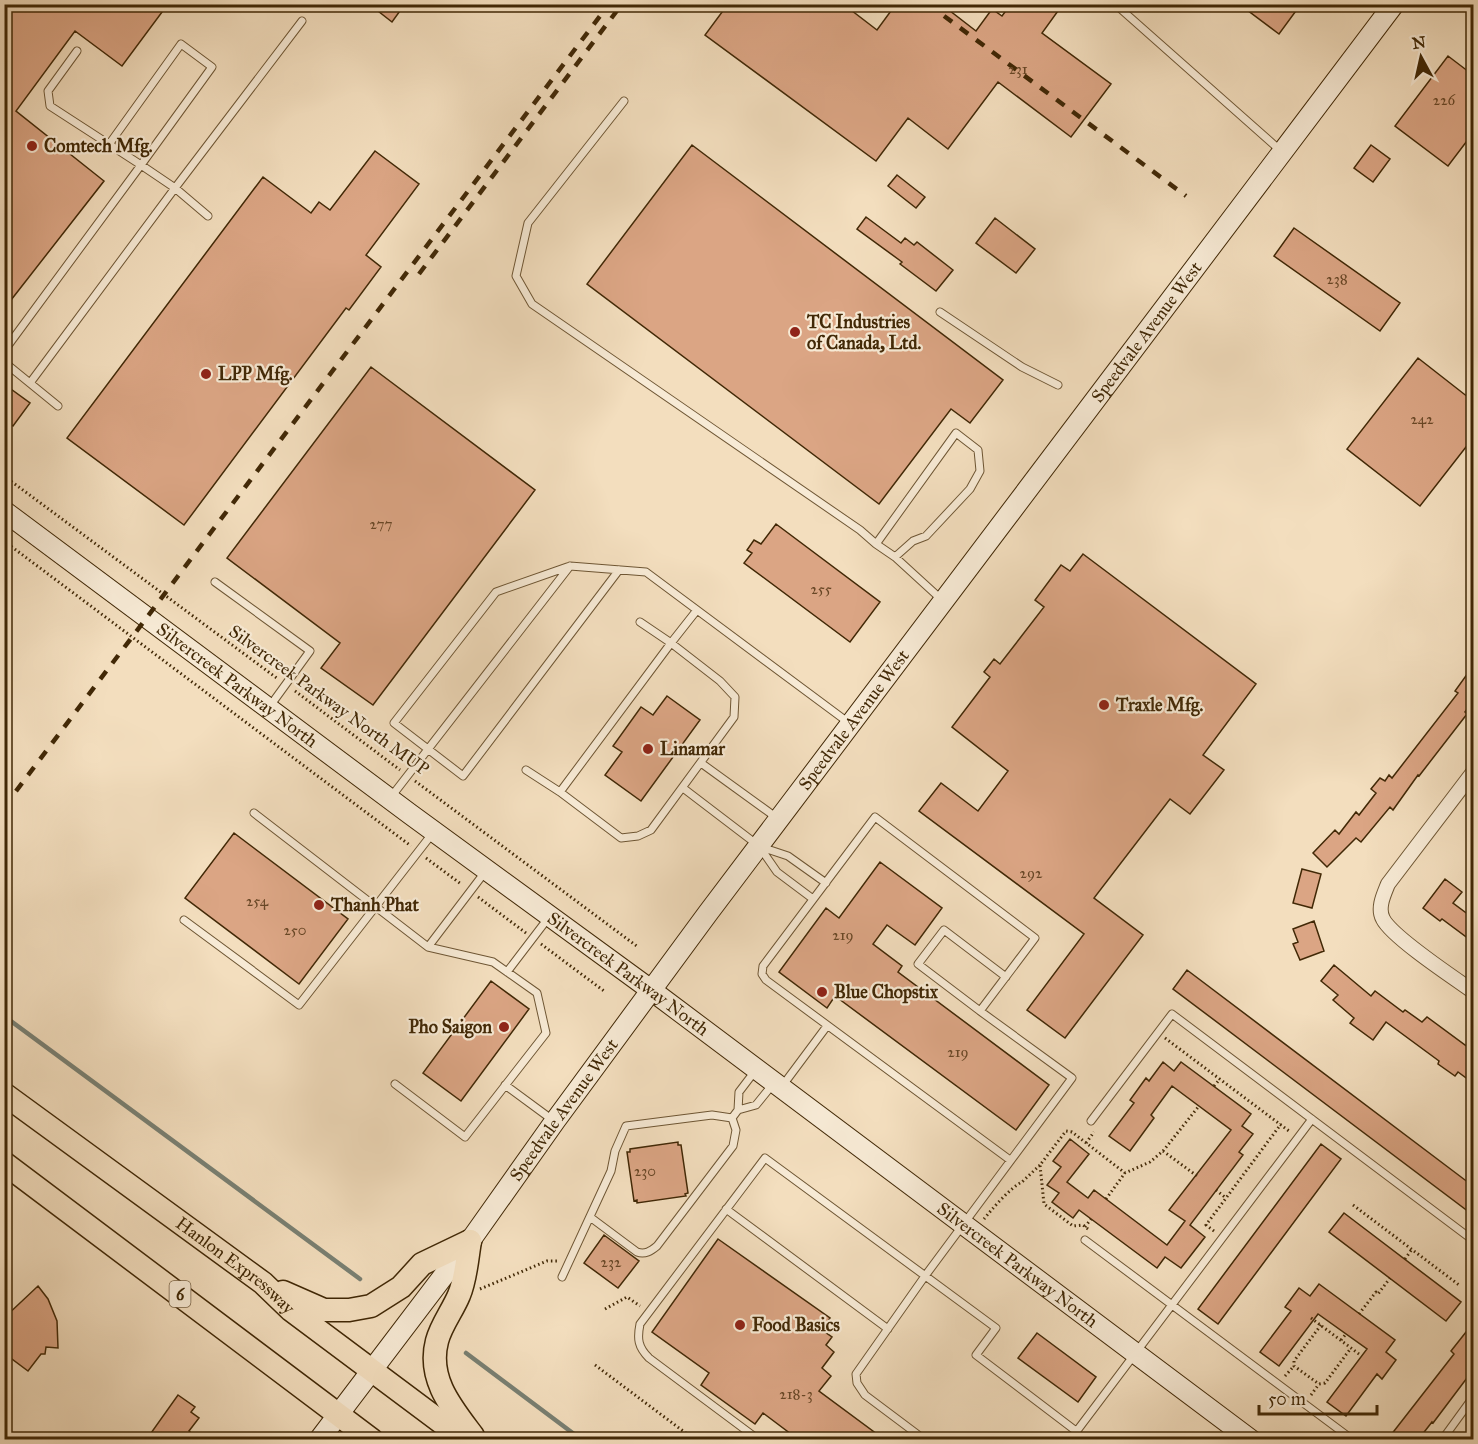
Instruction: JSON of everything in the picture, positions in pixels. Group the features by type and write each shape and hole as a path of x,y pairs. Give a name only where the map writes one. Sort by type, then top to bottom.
{"highway":[{"name":"Hanlon Expressway","path":"4,1094 263,1283 291,1310 465,1440"},
{"name":"6","path":"4,1163 372,1440"},
{"path":"263,1283 324,1310 349,1310 371,1306 401,1287 422,1264 470,1241"},
{"path":"470,1241 460,1293 437,1340 435,1359 437,1379 444,1397 476,1440"}],"main road":[{"name":"Speedvale Avenue West","path":"318,1440 470,1241 651,990 1394,4"},
{"name":"Silvercreek Parkway North","path":"4,511 434,832 651,990 1251,1440"}],"street":[{"path":"1473,771 1388,884 1381,903 1382,918 1393,932 1473,992"}],"lane":[{"path":"1115,4 1283,152"},
{"path":"30,383 302,21"},
{"path":"4,351 212,68 182,44 110,144"},
{"path":"77,51 48,91 50,106 175,188 208,216"},
{"path":"624,101 528,224 516,276 526,295 532,304 860,530 896,557 943,602"},
{"path":"940,312 1022,367 1058,385"},
{"path":"4,362 58,406"},
{"path":"876,544 956,433 978,450 980,471 970,489 926,536 913,541 896,557"},
{"path":"389,798 570,566"},
{"path":"619,570 463,776 394,723 496,592 570,566 646,572 851,724"},
{"path":"215,582 310,651 268,708"},
{"path":"560,792 697,610"},
{"path":"526,770 560,792 621,838 638,836 651,830 734,717 735,697 720,681 640,622"},
{"path":"701,763 779,820"},
{"path":"683,788 759,846 777,872 813,899"},
{"path":"254,813 428,947 493,962 537,993 546,1033 465,1137 395,1084"},
{"path":"980,1011 1035,938 875,817 763,966 762,974 766,980 1010,1160"},
{"path":"184,920 299,1005 434,832"},
{"path":"759,846 788,856 826,883"},
{"path":"428,947 487,870"},
{"path":"507,972 549,916"},
{"path":"925,1440 865,1395 857,1383 856,1374 925,1276 969,1228 1010,1160 1072,1078 918,964 944,930 1006,977"},
{"path":"1091,1121 1172,1014 1473,1241"},
{"path":"738,1110 756,1105 827,1026"},
{"path":"732,1118 738,1110 739,1092 756,1069"},
{"path":"505,1085 555,1121"},
{"path":"562,1277 611,1171 615,1150 626,1126 712,1115 732,1118"},
{"path":"590,1217 637,1252 643,1254 651,1251 733,1146 736,1130 732,1118"},
{"path":"1070,1440 1134,1352 1312,1119"},
{"path":"759,1440 649,1358 640,1348 637,1336 640,1324 648,1312 765,1158 996,1328 976,1355 1076,1431"},
{"path":"726,1209 888,1329"},
{"path":"1085,1240 1353,1440"},
{"path":"1442,1440 1473,1396"}],"path":[{"name":"Silvercreek Parkway North MUP","path":"4,476 638,946"},
{"path":"4,541 604,991"},
{"path":"1158,1033 1298,1137"},
{"path":"1214,1086 1220,1079"},
{"path":"1106,1199 1125,1173 1150,1162 1163,1151 1199,1106"},
{"path":"1223,1238 1206,1225 1281,1124"},
{"path":"969,1228 1003,1200 1017,1183 1022,1182 1040,1165 1066,1131 1072,1132 1125,1173"},
{"path":"1163,1151 1197,1176"},
{"path":"1040,1165 1044,1204 1073,1226 1083,1225 1096,1236"},
{"path":"1216,1190 1226,1198"},
{"path":"1353,1205 1459,1285"},
{"path":"1085,1227 1091,1219"},
{"path":"1405,1259 1412,1250"},
{"path":"476,1292 482,1287 547,1261 555,1260 567,1266"},
{"path":"1359,1314 1390,1278"},
{"path":"606,1309 627,1297 648,1312"},
{"path":"1311,1318 1359,1354"},
{"path":"1320,1325 1294,1361 1294,1366 1318,1384 1325,1383 1351,1348"},
{"path":"1341,1340 1346,1334"},
{"path":"595,1365 695,1440"}],"building":[{"name":"Comtech Mfg.","path":"4,4 168,4 122,66 75,31 16,111 104,181 4,309"},
{"path":"369,4 405,4 392,22"},
{"path":"728,4 843,4 877,30 896,4 941,4 976,31 992,9 1002,16 1011,4 1063,4 1042,33 1111,84 1071,137 998,82 948,149 908,118 876,161 705,35"},
{"path":"1239,4 1301,4 1279,34"},
{"path":"1448,56 1473,75 1473,133 1448,166 1395,126"},
{"name":"TC Industries of Canada, Ltd.","path":"692,145 1003,380 970,423 951,409 879,504 587,284"},
{"path":"1371,145 1390,159 1373,182 1354,168"},
{"name":"LPP Mfg.","path":"375,151 419,184 366,255 381,267 349,310 346,308 184,525 67,438 263,177 311,213 319,202 330,210"},
{"path":"897,175 925,197 916,208 888,186"},
{"path":"866,217 901,243 905,238 914,245 917,242 953,270 936,291 900,264 902,262 857,229"},
{"path":"995,218 1035,249 1016,273 976,243"},
{"path":"1294,228 1400,303 1380,331 1274,256"},
{"path":"1418,358 1473,401 1473,438 1420,506 1347,449"},
{"path":"371,367 535,490 373,705 321,668 340,643 227,558"},
{"path":"4,384 30,403 13,426 4,420"},
{"path":"776,524 880,602 850,642 744,563 752,553 747,550 754,540 761,544"},
{"name":"Traxle Mfg.","path":"1083,554 1256,684 1203,755 1224,770 1190,814 1170,799 1094,898 1143,935 1065,1038 1027,1010 1084,934 919,811 941,783 978,811 1008,771 952,727 990,677 984,672 994,659 1000,664 1044,607 1035,600 1061,565 1070,571"},
{"path":"1473,666 1473,701 1465,712 1467,714 1393,810 1390,807 1361,842 1356,838 1327,867 1313,853 1335,830 1339,834 1356,812 1359,815 1376,793 1371,789 1380,778 1385,781 1389,775 1392,778 1458,693 1455,691"},
{"name":"Linamar","path":"667,696 700,720 641,801 605,775 622,752 613,746 641,707 653,715"},
{"path":"234,833 348,919 299,984 185,898"},
{"path":"880,862 942,908 915,945 887,925 873,944 902,966 898,972 1049,1085 1016,1130 835,996 827,1008 779,972 826,908 839,918"},
{"path":"1302,869 1321,874 1312,908 1293,903"},
{"path":"1445,879 1462,892 1453,903 1473,918 1473,942 1423,908"},
{"path":"1314,921 1324,951 1300,960 1293,944 1298,942 1293,929"},
{"path":"1334,965 1371,996 1375,991 1403,1012 1405,1010 1422,1022 1427,1017 1473,1051 1473,1083 1458,1072 1455,1076 1438,1064 1439,1061 1386,1022 1373,1040 1350,1023 1354,1018 1333,1000 1338,995 1321,981"},
{"path":"1187,970 1473,1186 1473,1215 1173,989"},
{"path":"491,981 529,1009 461,1101 423,1073"},
{"path":"1163,1062 1174,1071 1181,1062 1251,1114 1242,1126 1253,1134 1239,1152 1243,1155 1190,1225 1205,1237 1181,1268 1165,1257 1157,1268 1079,1210 1073,1218 1052,1202 1059,1193 1047,1185 1061,1167 1053,1161 1070,1139 1089,1154 1067,1182 1088,1198 1094,1190 1167,1245 1185,1221 1169,1210 1231,1130 1172,1086 1151,1115 1154,1118 1130,1151 1109,1136 1134,1103 1130,1100 1146,1078 1149,1081"},
{"path":"678,1142 678,1145 681,1145 688,1193 685,1194 686,1196 637,1203 637,1200 634,1201 627,1152 630,1152 630,1149"},
{"path":"1321,1144 1341,1159 1218,1324 1198,1309"},
{"path":"1344,1213 1461,1302 1446,1321 1329,1232"},
{"path":"604,1235 639,1261 618,1288 584,1263"},
{"path":"718,1239 830,1318 822,1330 832,1337 826,1345 834,1352 822,1368 831,1376 819,1391 885,1440 799,1440 763,1413 755,1424 701,1385 709,1373 652,1332"},
{"path":"1319,1284 1395,1340 1386,1352 1396,1360 1382,1379 1377,1374 1346,1416 1327,1402 1367,1349 1318,1314 1279,1366 1260,1352 1291,1311 1285,1307 1299,1288 1310,1296"},
{"path":"38,1286 48,1299 57,1321 58,1348 46,1347 45,1354 41,1354 28,1371 4,1353 4,1318"},
{"path":"1466,1332 1473,1337 1473,1370 1418,1440 1387,1440 1454,1354 1451,1351"},
{"path":"1037,1333 1096,1377 1078,1402 1018,1358"},
{"path":"178,1395 195,1407 191,1412 199,1418 189,1431 200,1440 161,1440 151,1433"}],"waterway":[{"path":"4,1016 360,1279"},
{"path":"466,1353 582,1440"}],"railway":[{"path":"4,807 609,4"},
{"path":"419,274 622,4"},
{"path":"928,4 1186,196"}],"place":[{"name":"Comtech Mfg.","path":"32,146"},
{"name":"TC Industries of Canada, Ltd.","path":"795,332"},
{"name":"LPP Mfg.","path":"206,374"},
{"name":"Traxle Mfg.","path":"1104,705"},
{"name":"Linamar","path":"648,749"},
{"name":"Thanh Phat","path":"319,905"},
{"name":"Blue Chopstix","path":"822,992"},
{"name":"Pho Saigon","path":"504,1027"},
{"name":"Food Basics","path":"740,1325"}]}
